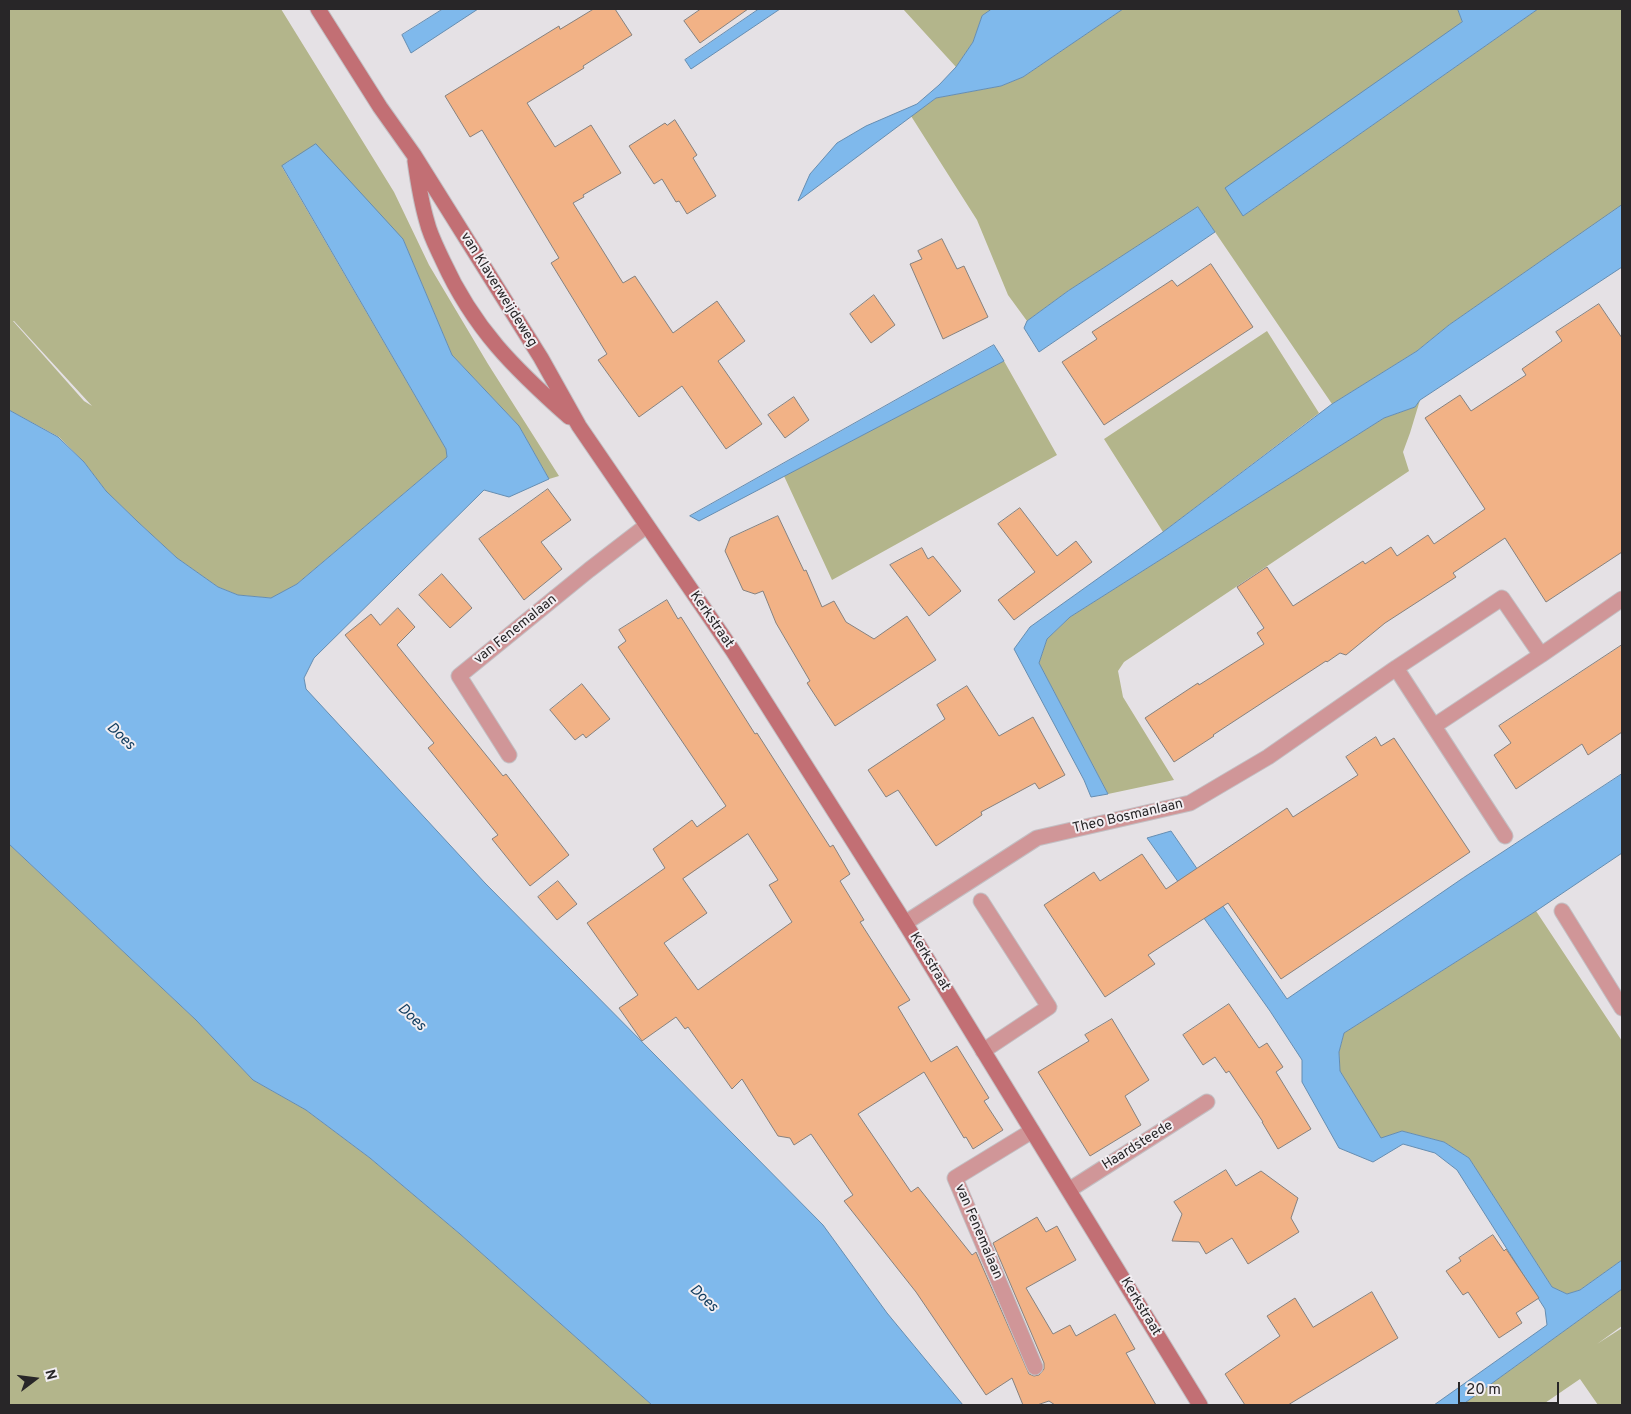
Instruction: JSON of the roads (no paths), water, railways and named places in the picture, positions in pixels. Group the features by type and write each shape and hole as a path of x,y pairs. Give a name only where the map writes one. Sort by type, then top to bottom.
{"street":[{"name":"van Klaverweijdeweg","path":"318,9 380,107 414,155 540,358 579,426 646,526"},
{"name":"van Klaverweijdeweg","path":"414,155 427,223 454,284 469,310 492,342 508,359 542,394 579,426"},
{"name":"van Fenemalaan","path":"509,755 459,676 646,526"},
{"name":"Kerkstraat","path":"646,526 733,651 905,922 1200,1405"},
{"name":"Theo Bosmanlaan","path":"905,922 1037,838 1190,803 1268,757 1396,668 1502,598 1541,655"},
{"path":"1434,726 1622,599"},
{"path":"1396,668 1505,836"},
{"path":"981,901 1049,1008 983,1051"},
{"path":"1562,911 1622,1008"},
{"name":"Haardsteede","path":"1069,1190 1207,1102"},
{"name":"van Fenemalaan","path":"1032,1131 955,1178 1035,1367"}],"water":[{"path":"443,9 478,9 411,53 402,35"},
{"path":"759,9 780,9 691,69 685,60"},
{"path":"992,9 1123,9 1023,77 1001,86 936,98 798,201 810,174 837,143 866,126 917,104 939,85 956,67 973,42 982,16"},
{"path":"1458,9 1538,9 1243,216 1225,188 1462,22"},
{"name":"Does","path":"316,144 403,239 452,355 519,426 549,479 509,497 484,490 314,658 304,678 306,689 485,883 823,1225 887,1313 963,1405 652,1405 460,1234 370,1158 306,1110 253,1080 196,1020 9,844 9,410 58,437 84,462 106,491 177,558 218,587 238,595 271,598 297,584 447,457 446,449 282,166"},
{"path":"1622,205 1622,267 1420,400 1415,407 1384,418 1070,617 1047,639 1039,663 1108,794 1091,797 1084,780 1014,649 1030,627 1163,532 1332,404 1417,351 1449,325"},
{"path":"1198,207 1215,232 1039,352 1024,328 1027,321 1068,291"},
{"path":"994,345 1004,361 699,521 690,516"},
{"path":"1622,774 1622,853 1536,911 1344,1033 1339,1052 1340,1071 1381,1138 1402,1131 1444,1142 1469,1158 1552,1287 1567,1294 1580,1290 1622,1260 1622,1289 1462,1405 1434,1405 1547,1325 1545,1309 1457,1170 1435,1153 1403,1144 1373,1162 1339,1148 1302,1082 1302,1060 1270,1011 1147,838 1171,831 1287,999 1463,878"}]}
